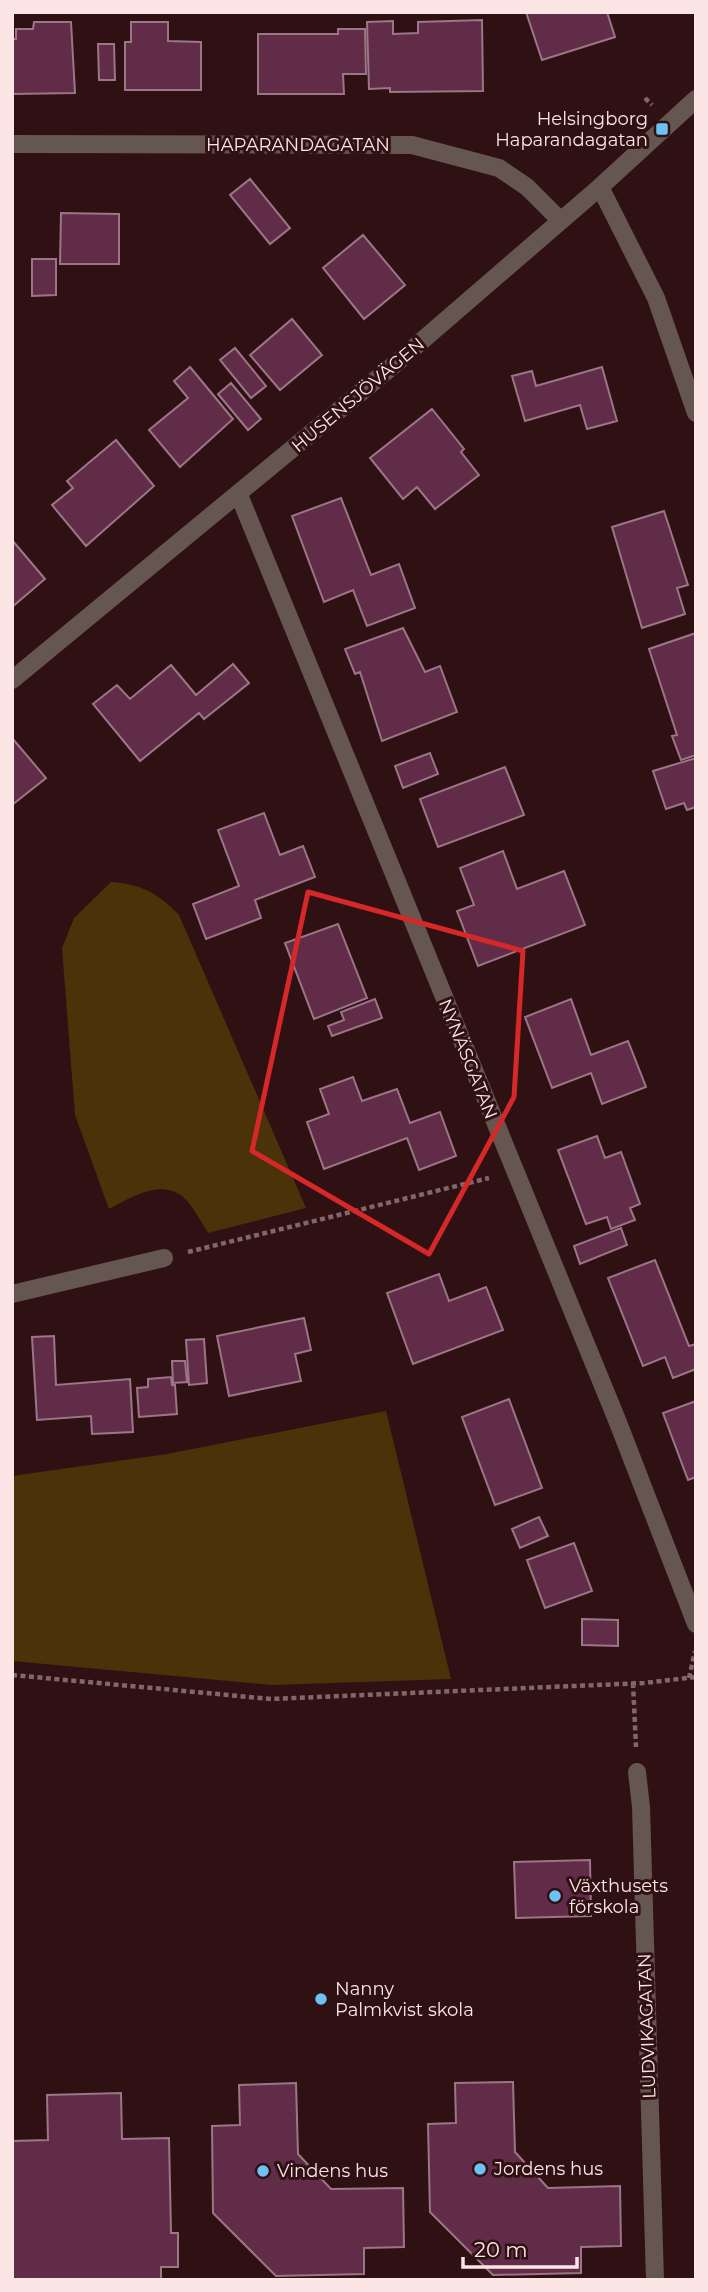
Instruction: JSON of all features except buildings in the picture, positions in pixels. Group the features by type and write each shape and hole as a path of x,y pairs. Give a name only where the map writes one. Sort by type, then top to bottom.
{"street":[{"name":"HUSENSJÖVÄGEN","path":"12,680 239,495 561,221 696,99"},
{"name":"HAPARANDAGATAN","path":"12,144 412,145 499,168 527,187 561,221"},
{"path":"600,187 656,298 696,413"},
{"name":"NYNÄSGATAN","path":"239,495 617,1420 696,1624"},
{"path":"12,1294 164,1258"},
{"name":"LUDVIKAGATAN","path":"638,1772 655,2280"}],"path":[{"path":"164,1258 514,1172"},
{"path":"689,1678 696,1647"},
{"path":"12,1675 271,1699 633,1684 696,1677"},
{"path":"633,1684 638,1772"}],"highlighted area":[{"path":"308,892 523,951 514,1097 429,1254 252,1151"}],"shaded area":[{"path":"111,882 148,891 179,915 306,1208 208,1233 189,1204 173,1191 164,1189 145,1192 109,1209 75,1115 62,948 74,918"},
{"path":"386,1411 451,1679 273,1685 12,1661 12,1476 167,1454"}],"place":[{"name":"Helsingborg Haparandagatan","path":"662,129"},
{"name":"Växthusets förskola","path":"555,1896"},
{"name":"Nanny Palmkvist skola","path":"321,1999"},
{"name":"Jordens hus","path":"480,2169"},
{"name":"Vindens hus","path":"263,2171"}]}
